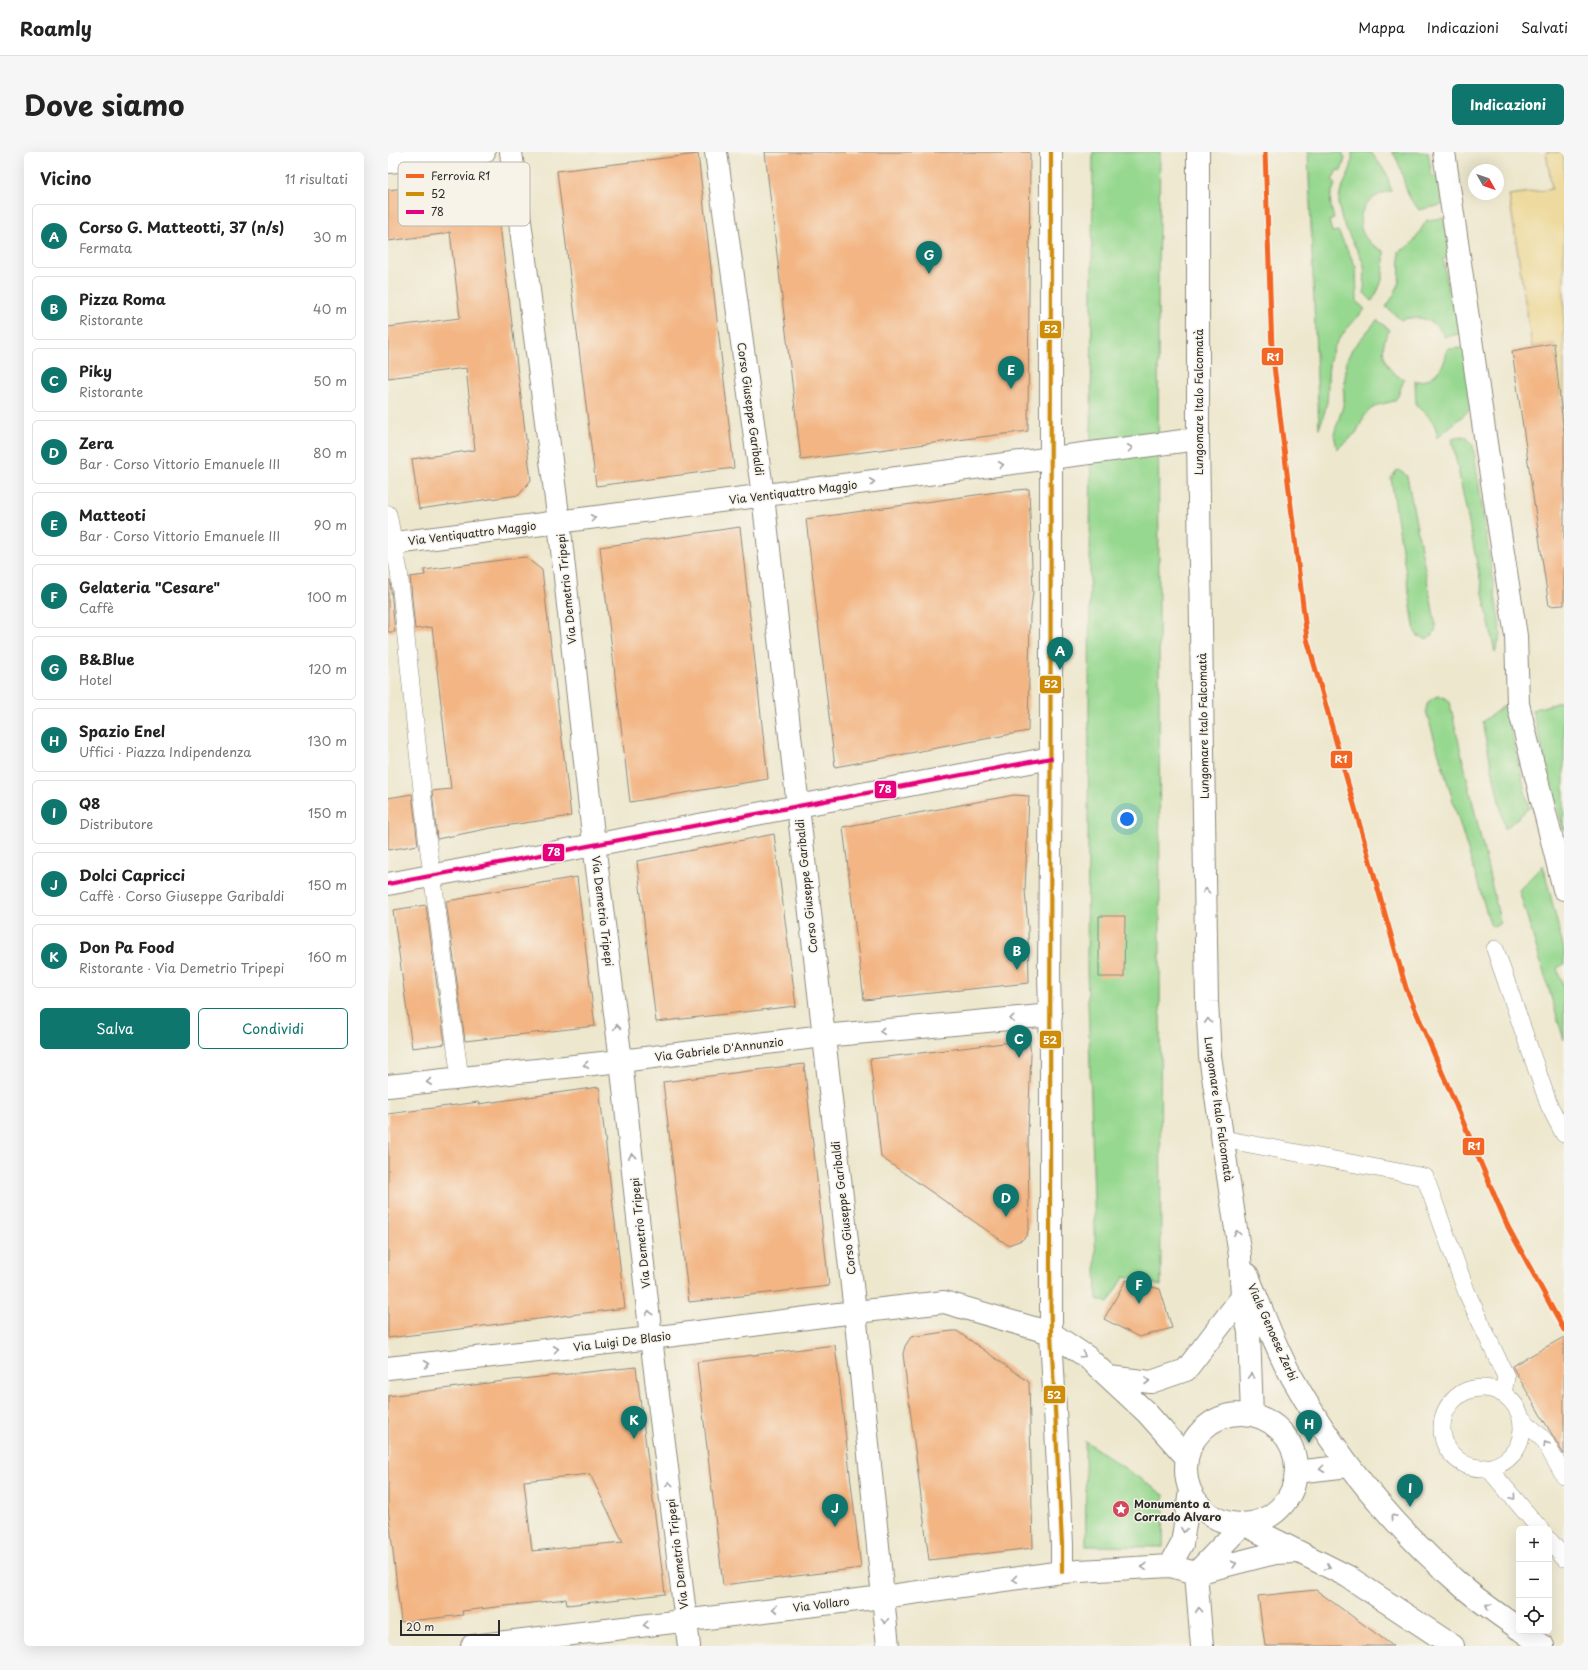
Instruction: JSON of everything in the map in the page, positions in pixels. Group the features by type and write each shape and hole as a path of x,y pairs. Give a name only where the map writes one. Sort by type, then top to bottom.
{"street":[{"path":"388,162 484,152"},
{"name":"Via Demetrio Tripepi","path":"511,152 512,162"},
{"name":"Corso Giuseppe Garibaldi","path":"716,152 763,496 855,1312 888,1646"},
{"path":"1051,152 1051,758 1049,974 1051,1015 1051,1334 1062,1544 1062,1572"},
{"name":"Lungomare Italo Falcomatà","path":"1198,152 1198,440 1210,1056 1240,1256 1242,1297 1249,1332 1252,1415"},
{"path":"1444,152 1484,430 1516,636 1518,704 1564,889"},
{"name":"Via Demetrio Tripepi","path":"521,226 559,522 594,844 621,1061 651,1338 689,1646"},
{"name":"Via Ventiquattro Maggio","path":"391,544 1198,440"},
{"path":"388,884 1051,758"},
{"name":"Via Gabriele D'Annunzio","path":"388,1086 621,1061 823,1036 1051,1015"},
{"name":"Viale Genoese Zerbi","path":"1240,1256 1292,1379 1349,1466 1412,1541 1463,1588 1516,1627"},
{"path":"1109,1377 1151,1382 1186,1370 1242,1297"},
{"name":"Via Luigi De Blasio","path":"388,1368 651,1338 944,1302 1051,1334 1087,1357 1147,1413 1187,1458"},
{"path":"1235,1414 1252,1415 1267,1420 1279,1429 1289,1442 1294,1456 1296,1472 1293,1488 1281,1506 1273,1514 1259,1521 1243,1524 1226,1522 1211,1516 1199,1505 1190,1491 1186,1475 1187,1458 1192,1442 1203,1428 1223,1417 1235,1414"},
{"path":"1296,1472 1349,1466"},
{"path":"1170,1566 1182,1544 1190,1491"},
{"path":"1243,1524 1347,1576 1452,1646"},
{"path":"1202,1646 1196,1573 1243,1524"},
{"path":"1196,1573 1275,1553 1297,1552"},
{"name":"Via Vollaro","path":"472,1646 883,1597 1062,1572 1170,1566 1196,1573"},
{"path":"1526,1634 1543,1646"}],"lane":[{"path":"388,514 391,544 399,571 433,875 460,1078"},
{"path":"1495,949 1549,1105 1564,1134"},
{"path":"1223,1139 1424,1177 1467,1292 1506,1377 1503,1394"},
{"path":"1521,1418 1522,1431 1519,1444 1511,1456 1501,1464 1488,1468 1476,1468 1464,1464 1453,1456 1444,1439 1443,1421 1448,1409 1455,1399 1466,1392 1479,1389 1491,1389 1503,1394 1511,1400 1521,1418 1544,1440 1564,1476"},
{"path":"1488,1468 1537,1526"},
{"path":"1552,1544 1564,1558"}],"green space":[{"path":"1093,152 1160,152 1158,285 1161,1286 1125,1276 1108,1303 1097,1299 1087,968"},
{"path":"1308,152 1342,152 1345,159 1341,171 1337,170 1332,180 1336,183 1330,201 1334,219 1329,221 1332,232 1338,231 1356,267 1357,302 1365,309 1343,334 1333,350 1329,369 1327,402 1319,429"},
{"path":"1352,152 1371,152 1387,174 1391,191 1379,195 1369,201 1363,209 1360,218 1361,228 1365,237 1373,245 1384,251 1384,266 1381,282 1372,301 1364,293 1365,273 1363,262 1345,228 1340,213 1339,198 1351,167"},
{"path":"1392,152 1428,152 1432,177 1438,176 1442,205 1419,210 1409,196 1400,167"},
{"path":"1444,218 1450,256 1443,259 1451,304 1458,304 1463,333 1445,337 1437,326 1432,323 1421,318 1408,318 1401,320 1386,307 1395,293 1399,281 1399,251 1413,243 1427,220"},
{"path":"1377,320 1390,330 1386,336 1383,351 1387,365 1397,376 1404,379 1398,396 1394,401 1378,405 1371,409 1365,415 1356,433 1337,449 1334,434 1343,406 1346,362 1352,349"},
{"path":"1464,348 1473,407 1437,438 1436,428 1431,419 1416,405 1415,381 1427,379 1437,372 1444,362 1447,349"},
{"path":"1462,436 1466,437 1473,445 1501,635 1495,653 1452,439"},
{"path":"1397,470 1401,471 1407,476 1436,626 1435,632 1427,639 1418,636 1415,632 1391,478"},
{"path":"1439,696 1445,698 1450,704 1500,921 1499,924 1494,927 1490,924 1426,711 1427,705 1430,701"},
{"path":"1563,701 1564,704 1564,832 1532,710"},
{"path":"1505,705 1529,808 1505,829 1482,722"},
{"path":"1543,865 1564,950 1564,964 1557,968 1564,990 1564,1040 1519,890"},
{"path":"1085,1441 1164,1495 1163,1547 1086,1546"}],"sand":[{"path":"1546,152 1564,152 1564,434 1554,343 1532,347 1509,195 1552,189"}],"building":[{"path":"765,152 1030,152 1028,431 801,460"},
{"path":"698,154 734,468 596,486 557,171"},
{"path":"398,189 398,226 500,226 531,480 519,495 419,509 412,459 475,450 466,368 388,378 388,327 460,318 450,232 388,241 388,190"},
{"path":"1554,343 1564,434 1564,605 1549,606 1512,351"},
{"path":"1029,489 1033,592 1030,616 1028,731 835,767 806,519 1004,491"},
{"path":"740,527 768,779 630,802 600,547"},
{"path":"525,557 542,570 571,816 491,828 437,839 432,791 451,789 432,627 415,629 410,577 425,575 424,570"},
{"path":"388,580 390,580 395,632 388,632"},
{"path":"412,794 418,845 388,850 388,798"},
{"path":"1014,795 1029,796 1025,890 1028,928 1029,983 864,1000 843,827"},
{"path":"774,834 796,1006 656,1022 637,861"},
{"path":"577,877 595,1026 465,1041 446,901 466,898 466,896"},
{"path":"426,905 445,1044 412,1048 393,910"},
{"path":"1099,916 1125,916 1124,977 1099,977"},
{"path":"1029,1040 1031,1054 1028,1132 1029,1225 1027,1235 1022,1240 1008,1245 881,1157 870,1059"},
{"path":"804,1064 829,1286 689,1302 663,1082"},
{"path":"599,1087 625,1308 388,1338 388,1114 479,1102 479,1104"},
{"path":"1126,1280 1160,1289 1172,1328 1139,1337 1104,1319"},
{"path":"957,1331 1029,1382 1033,1548 929,1560 903,1354 905,1346 911,1337"},
{"path":"1564,1337 1564,1455 1512,1366"},
{"path":"835,1345 861,1568 723,1585 697,1362"},
{"path":"636,1367 665,1594 567,1605 566,1599 462,1611 463,1615 401,1622 388,1507 388,1396 512,1380","holes":["590,1474 623,1542 532,1551 524,1481"]},
{"path":"1316,1590 1393,1646 1265,1646 1258,1596"}],"rail line":[{"name":"R1","path":"1265,152 1272,349 1307,639 1406,988 1508,1227 1564,1330"}],"transit line":[{"name":"52","path":"1051,152 1050,1264 1051,1333 1062,1544 1062,1572"},
{"name":"78","path":"388,884 1051,758"}],"place":[{"name":"B&Blue","path":"929,274"},
{"name":"Matteoti","path":"1011,389"},
{"name":"Corso G. Matteotti, 37 (n/s)","path":"1060,670"},
{"name":"Pizza Roma","path":"1017,970"},
{"name":"Piky","path":"1019,1058"},
{"name":"Zera","path":"1006,1217"},
{"name":"Gelateria \"Cesare\"","path":"1139,1304"},
{"name":"Don Pa Food","path":"634,1439"},
{"name":"Spazio Enel","path":"1309,1443"},
{"name":"Q8","path":"1410,1507"},
{"name":"Monumento a Corrado Alvaro","path":"1121,1509"},
{"name":"Dolci Capricci","path":"835,1527"}]}
